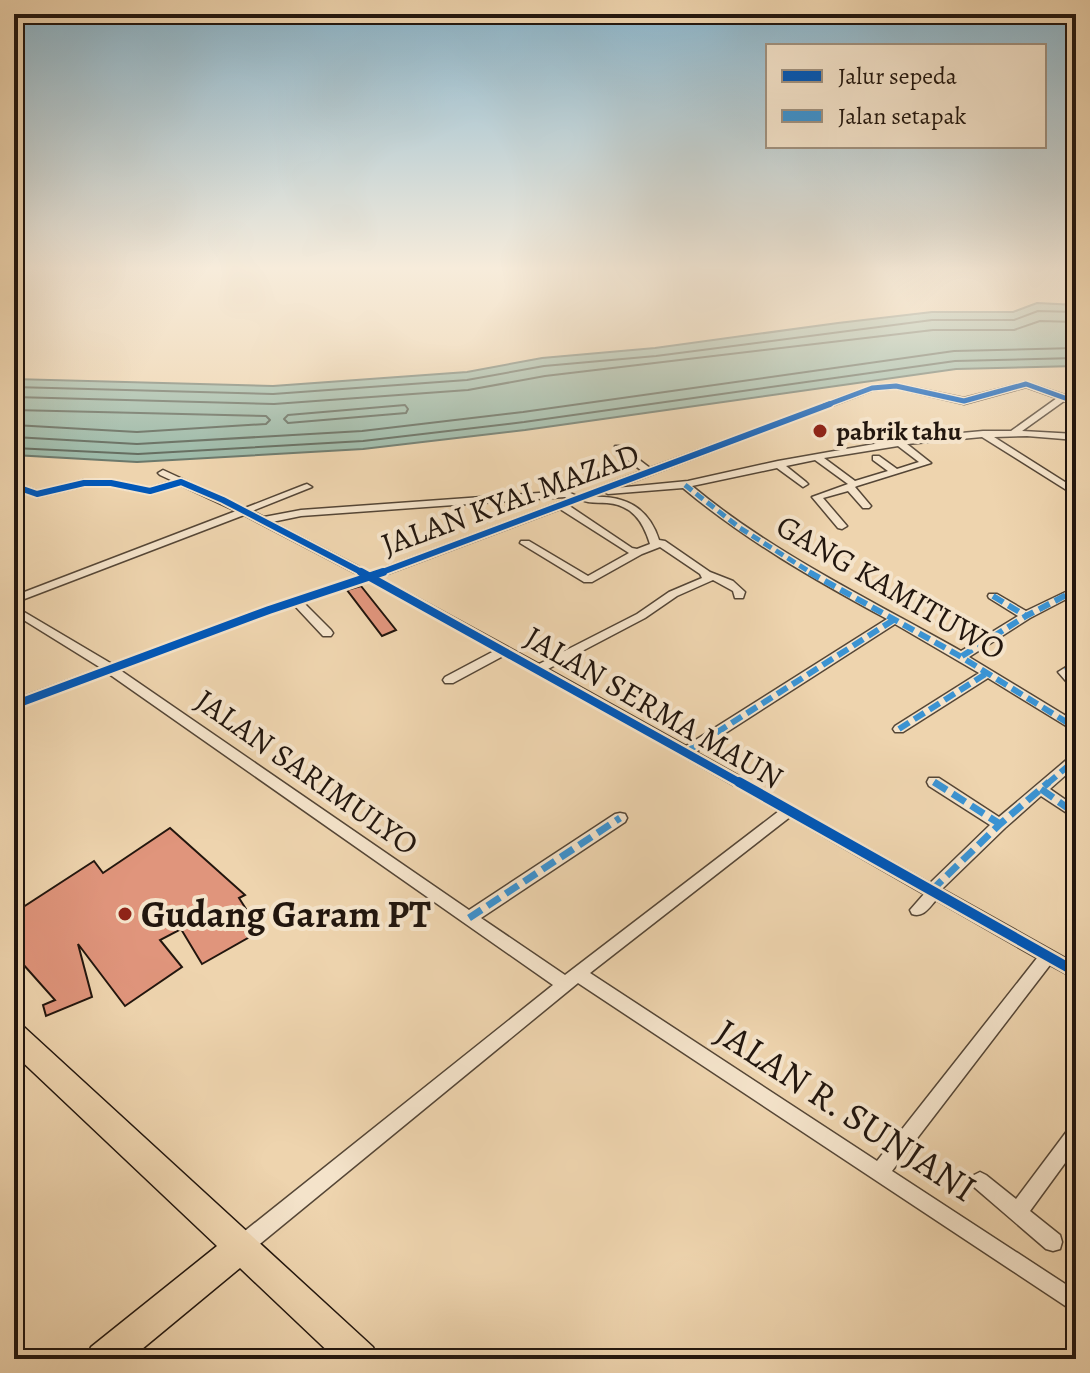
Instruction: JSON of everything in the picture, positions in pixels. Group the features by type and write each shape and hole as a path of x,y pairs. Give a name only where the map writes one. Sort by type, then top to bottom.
{"main road":[{"path":"14,1036 361,1359"},
{"path":"103,1359 241,1247"}],"street":[{"name":"JALAN KYAI MAZAD","path":"14,705 369,577 872,388 896,386 964,401 1026,384 1064,397"},
{"path":"1014,433 1064,397 1076,402"},
{"path":"983,434 1076,493"},
{"path":"591,492 685,485 816,457 983,434 1076,437"},
{"path":"842,526 817,497 926,463 901,444"},
{"path":"618,448 649,472"},
{"path":"816,457 852,486 866,506"},
{"path":"876,458 896,472"},
{"path":"778,464 803,484"},
{"name":"JALAN SERMA MAUN","path":"163,473 265,520 505,650 1076,972"},
{"path":"14,486 37,494 84,483 111,483 150,491 181,482"},
{"name":"GANG KAMITUWO","path":"685,485 717,512 799,568 962,656 1076,728"},
{"path":"14,600 307,487"},
{"path":"265,520 301,513 552,494 571,495 566,503"},
{"path":"566,503 617,500 642,514 655,543"},
{"path":"566,503 623,547 638,552"},
{"path":"525,543 588,580 655,543 668,546 708,575 723,579 740,592 739,596"},
{"path":"539,669 641,616 673,594 708,579 708,575"},
{"path":"962,656 1026,616 1076,590"},
{"path":"993,596 1026,616"},
{"path":"296,601 327,633"},
{"name":"JALAN SARIMULYO","path":"14,609 112,670 469,918 572,980"},
{"path":"686,752 895,619"},
{"path":"449,680 505,650"},
{"path":"1076,665 1064,672 1065,677 1076,685"},
{"path":"899,729 987,673"},
{"path":"917,910 1000,824 1076,759"},
{"path":"934,782 1000,824"},
{"path":"1041,789 1076,814"},
{"path":"241,1247 572,980 788,811"},
{"path":"469,918 620,818"},
{"path":"880,1171 1048,956"},
{"name":"JALAN R. SUNJANI","path":"572,980 880,1171 1076,1303"},
{"path":"1018,1212 1076,1133"},
{"path":"980,1181 1053,1242"}],"water":[{"path":"757,334 1076,334 1076,366 956,369 525,430 363,449 137,462 14,455 14,379 273,386 467,372 542,358 655,348"}],"building":[{"path":"361,586 396,630 382,636 347,590"},
{"name":"Gudang Garam PT","path":"170,828 245,895 239,898 260,931 202,964 181,929 160,940 182,967 125,1006 78,944 92,997 46,1016 43,1005 55,1000 14,954 14,913 94,861 103,873"}],"marked path":[{"path":"685,485 768,547 958,655 1076,728"},
{"path":"962,656 1026,616 1076,590"},
{"path":"993,596 1026,616"},
{"path":"686,752 895,619"},
{"path":"1076,665 1064,672 1076,685"},
{"path":"899,729 987,673"},
{"path":"931,891 1000,824 1076,759"},
{"path":"934,782 1000,824"},
{"path":"1041,789 1076,814"},
{"path":"469,918 620,818"}],"cycle path":[{"path":"14,705 269,610 369,577 872,388 896,386 964,401 1026,384 1076,402"},
{"path":"14,486 37,494 84,483 111,483 150,491 181,482 223,500 432,609 1076,972"}],"place":[{"name":"pabrik tahu","path":"820,431"},
{"name":"Gudang Garam PT","path":"125,914"}]}
